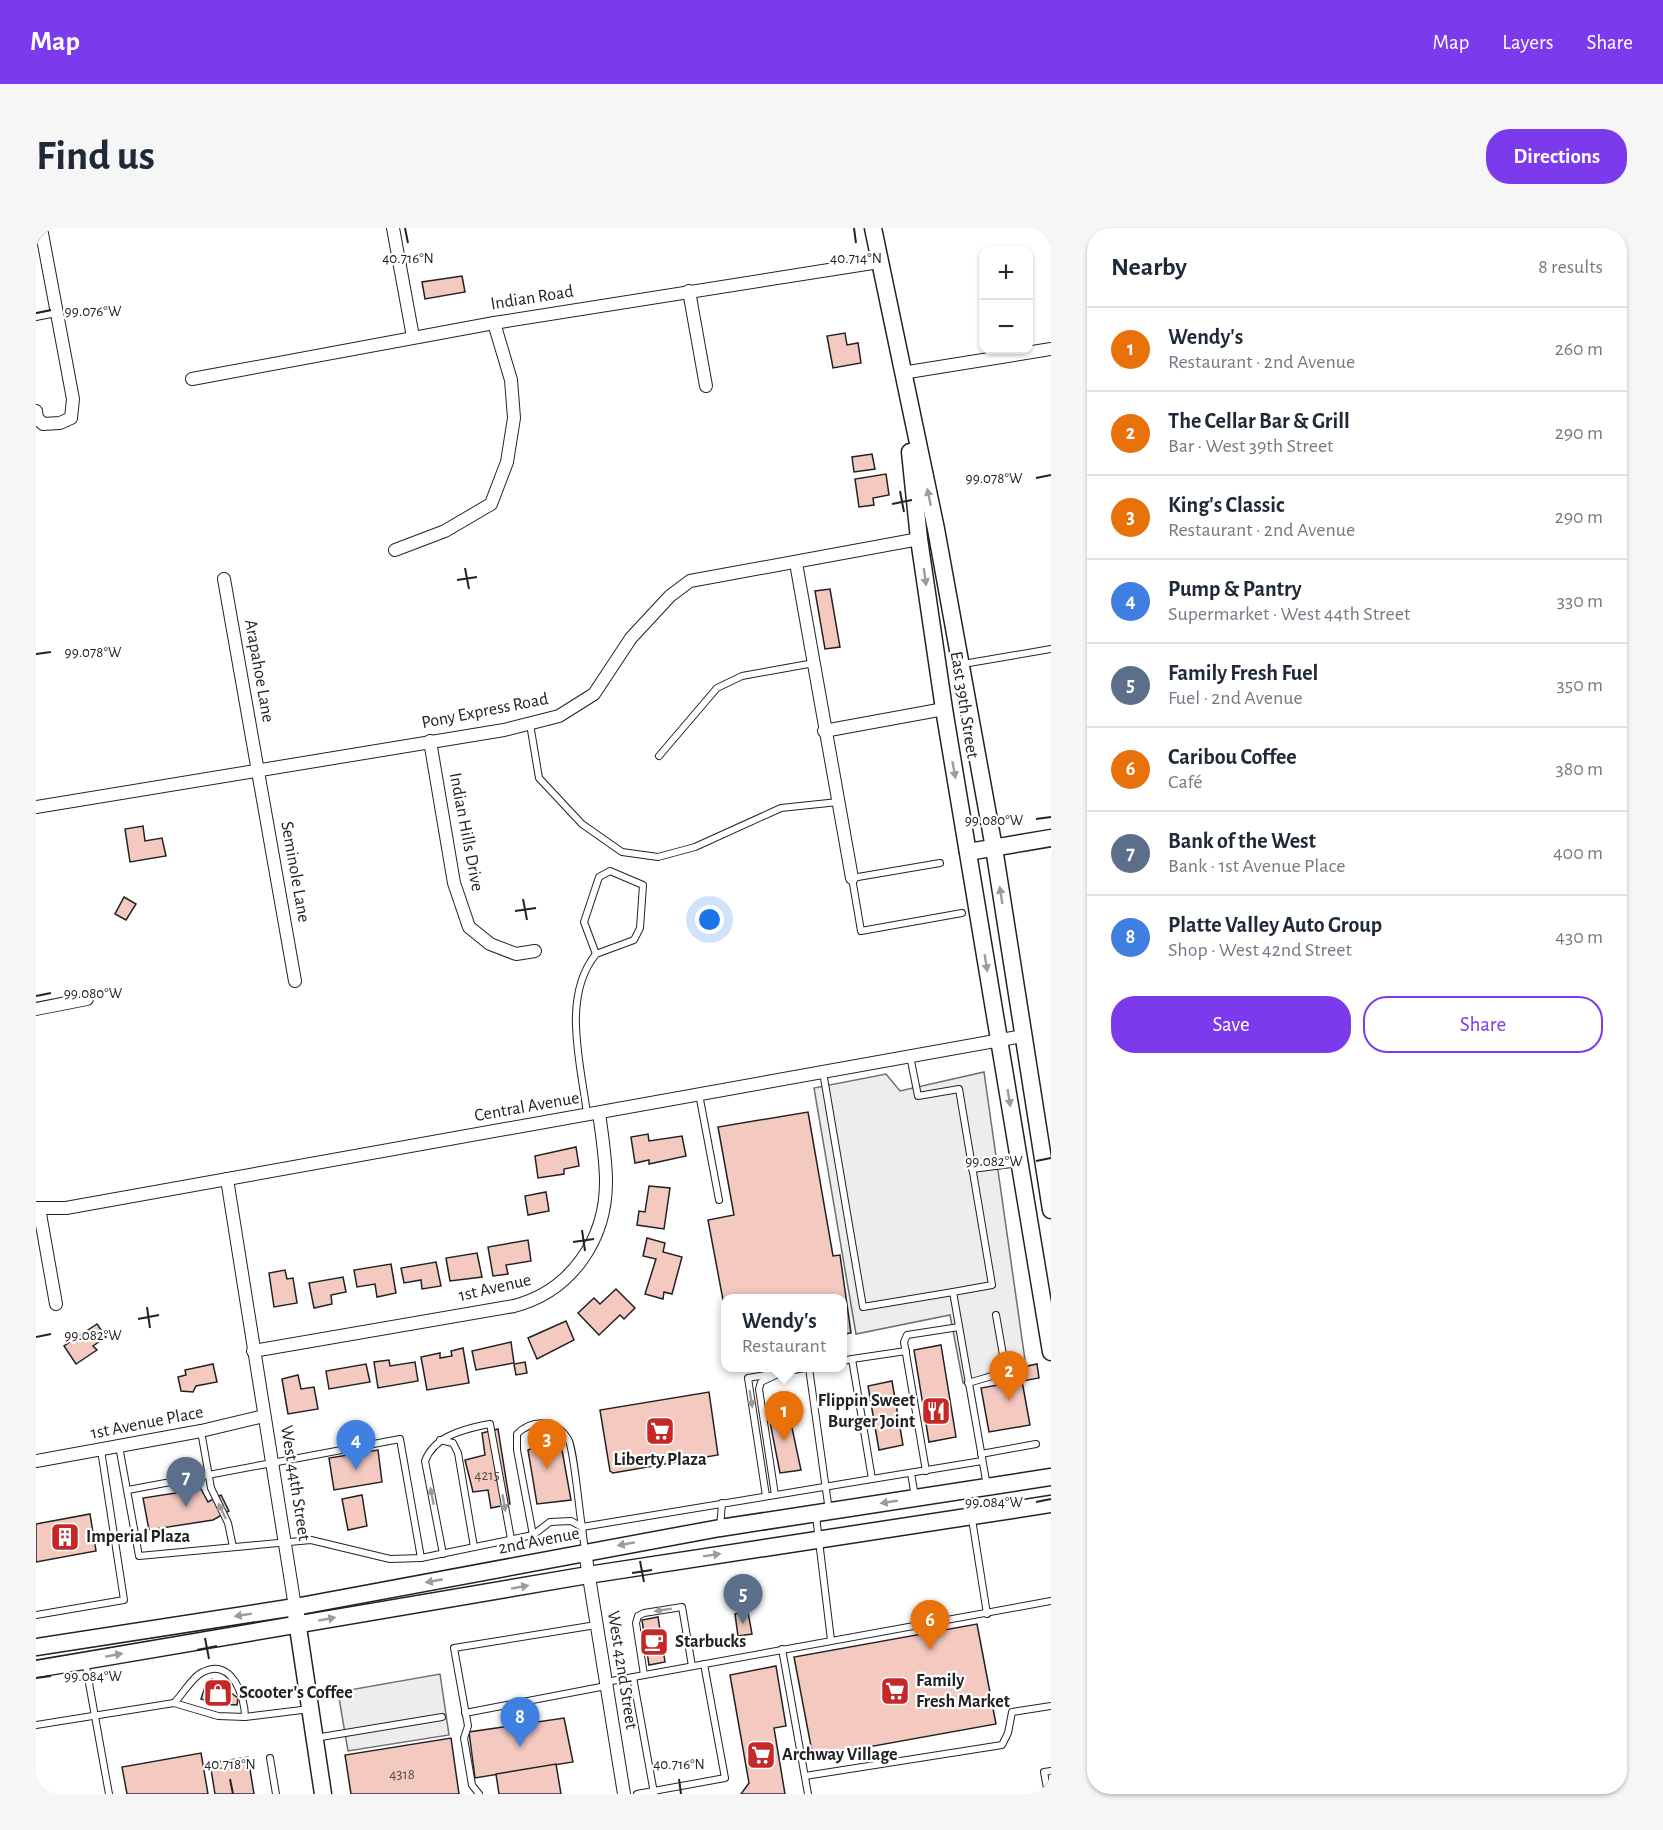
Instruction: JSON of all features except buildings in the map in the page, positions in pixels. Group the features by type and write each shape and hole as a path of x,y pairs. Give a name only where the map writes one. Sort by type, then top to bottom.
{"main road":[{"name":"East 39th Street","path":"873,228 936,529 1046,1158 1051,1210"},
{"name":"East 39th Street","path":"902,373 919,538 944,709 1051,1352"},
{"path":"968,852 1051,838"},
{"name":"2nd Avenue","path":"36,1669 297,1616 585,1551 720,1528 1051,1478"},
{"name":"2nd Avenue","path":"36,1647 297,1616 588,1575 1051,1504"},
{"name":"West 44th Street","path":"297,1616 323,1794"}],"street":[{"path":"36,411 37,417 43,424 60,423 71,418 73,399 41,228"},
{"path":"393,228 413,337"},
{"name":"Indian Road","path":"192,379 494,323 879,262"},
{"path":"689,291 706,386"},
{"path":"395,550 445,531 491,504 507,462 514,418 511,380 494,323"},
{"path":"902,373 1051,349"},
{"name":"Pony Express Road","path":"36,807 430,741 559,716 594,694 631,638 670,596 690,580 919,538"},
{"path":"796,562 824,731 852,878"},
{"name":"Arapahoe Lane","path":"224,579 259,769"},
{"path":"824,731 944,709"},
{"name":"Indian Hills Drive","path":"430,741 454,883 469,927 490,944 516,954 535,951"},
{"name":"Seminole Lane","path":"259,769 295,981"},
{"path":"36,1010 87,999"},
{"name":"Central Avenue","path":"37,1208 66,1208 1023,1036"},
{"name":"1st Avenue","path":"253,1351 514,1306 552,1290 573,1273 584,1259 602,1215 606,1182 593,1114"},
{"name":"West 44th Street","path":"227,1179 297,1616"},
{"path":"37,1208 56,1304"},
{"name":"1st Avenue Place","path":"36,1461 201,1431 264,1416"},
{"name":"West 42nd Street","path":"585,1551 624,1794"}],"lane":[{"path":"36,317 56,313"},
{"path":"959,665 1051,650"},
{"path":"659,756 717,688 742,676 814,663"},
{"path":"530,723 539,778 582,824 622,852 658,857 695,847 781,808 838,802"},
{"path":"940,863 852,878 861,931 962,913"},
{"path":"593,1114 576,1005 585,968 596,954 634,940 639,928 643,885 610,871 599,877 584,922 596,954"},
{"path":"823,1072 863,1307 992,1285 959,1089 918,1096 910,1056"},
{"path":"699,1093 719,1200"},
{"path":"972,1169 1019,1162"},
{"path":"953,1292 987,1487"},
{"path":"968,1383 1006,1372 996,1315"},
{"path":"926,1471 904,1342 907,1335 959,1327"},
{"path":"847,1360 906,1351"},
{"path":"852,1359 872,1479"},
{"path":"766,1496 748,1378 777,1372"},
{"path":"775,1495 759,1385 780,1372"},
{"path":"808,1372 826,1487 820,1538 831,1640"},
{"path":"533,1535 517,1450 517,1434 525,1426 544,1422 555,1426 569,1440 585,1551"},
{"path":"443,1554 425,1461 429,1450 440,1440 490,1424 511,1539"},
{"path":"201,1431 210,1488 228,1523 233,1547"},
{"path":"128,1490 400,1438 421,1558"},
{"path":"440,1440 453,1443 458,1453 474,1547"},
{"path":"119,1446 139,1557 311,1540 390,1559 421,1558 533,1535 550,1522 571,1521 582,1527 926,1471 1036,1444"},
{"path":"36,1615 124,1600 101,1450"},
{"path":"911,1473 915,1498"},
{"path":"720,1528 722,1503"},
{"path":"971,1515 987,1614"},
{"path":"465,1713 633,1677 1051,1601"},
{"path":"644,1675 636,1623 638,1616 644,1613 682,1606 692,1666"},
{"path":"479,1794 472,1785 464,1738 468,1726 454,1648 596,1625"},
{"path":"782,1649 808,1794"},
{"path":"85,1660 109,1794"},
{"path":"637,1794 725,1778 704,1664"},
{"path":"174,1703 202,1672 217,1669 226,1672 237,1684 245,1702 245,1717"},
{"path":"633,1677 654,1792"},
{"path":"36,1725 174,1703 218,1716 245,1717 310,1709"},
{"path":"805,1776 1002,1745 1008,1733 1012,1712 1051,1706"},
{"path":"314,1738 442,1717"},
{"path":"270,1758 276,1794"},
{"path":"1048,1794 1044,1772 1051,1771"}],"shaded area":[{"path":"984,1072 1025,1360 963,1383 950,1315 856,1334 814,1088 886,1074 900,1091"},
{"path":"440,1674 449,1735 348,1751 338,1692"}],"place":[{"name":"The Cellar Bar & Grill","path":"1009,1401"},
{"name":"Flippin Sweet Burger Joint","path":"936,1411"},
{"name":"Liberty Plaza","path":"660,1431"},
{"name":"Wendy's","path":"784,1441"},
{"name":"King's Classic","path":"547,1469"},
{"name":"Pump & Pantry","path":"356,1470"},
{"name":"Bank of the West","path":"186,1507"},
{"name":"Imperial Plaza","path":"65,1537"},
{"name":"Family Fresh Fuel","path":"743,1624"},
{"name":"Starbucks","path":"654,1642"},
{"name":"Caribou Coffee","path":"930,1650"},
{"name":"Family Fresh Market","path":"895,1691"},
{"name":"Scooter's Coffee","path":"218,1693"},
{"name":"Platte Valley Auto Group","path":"520,1747"},
{"name":"Archway Village","path":"761,1755"}]}
